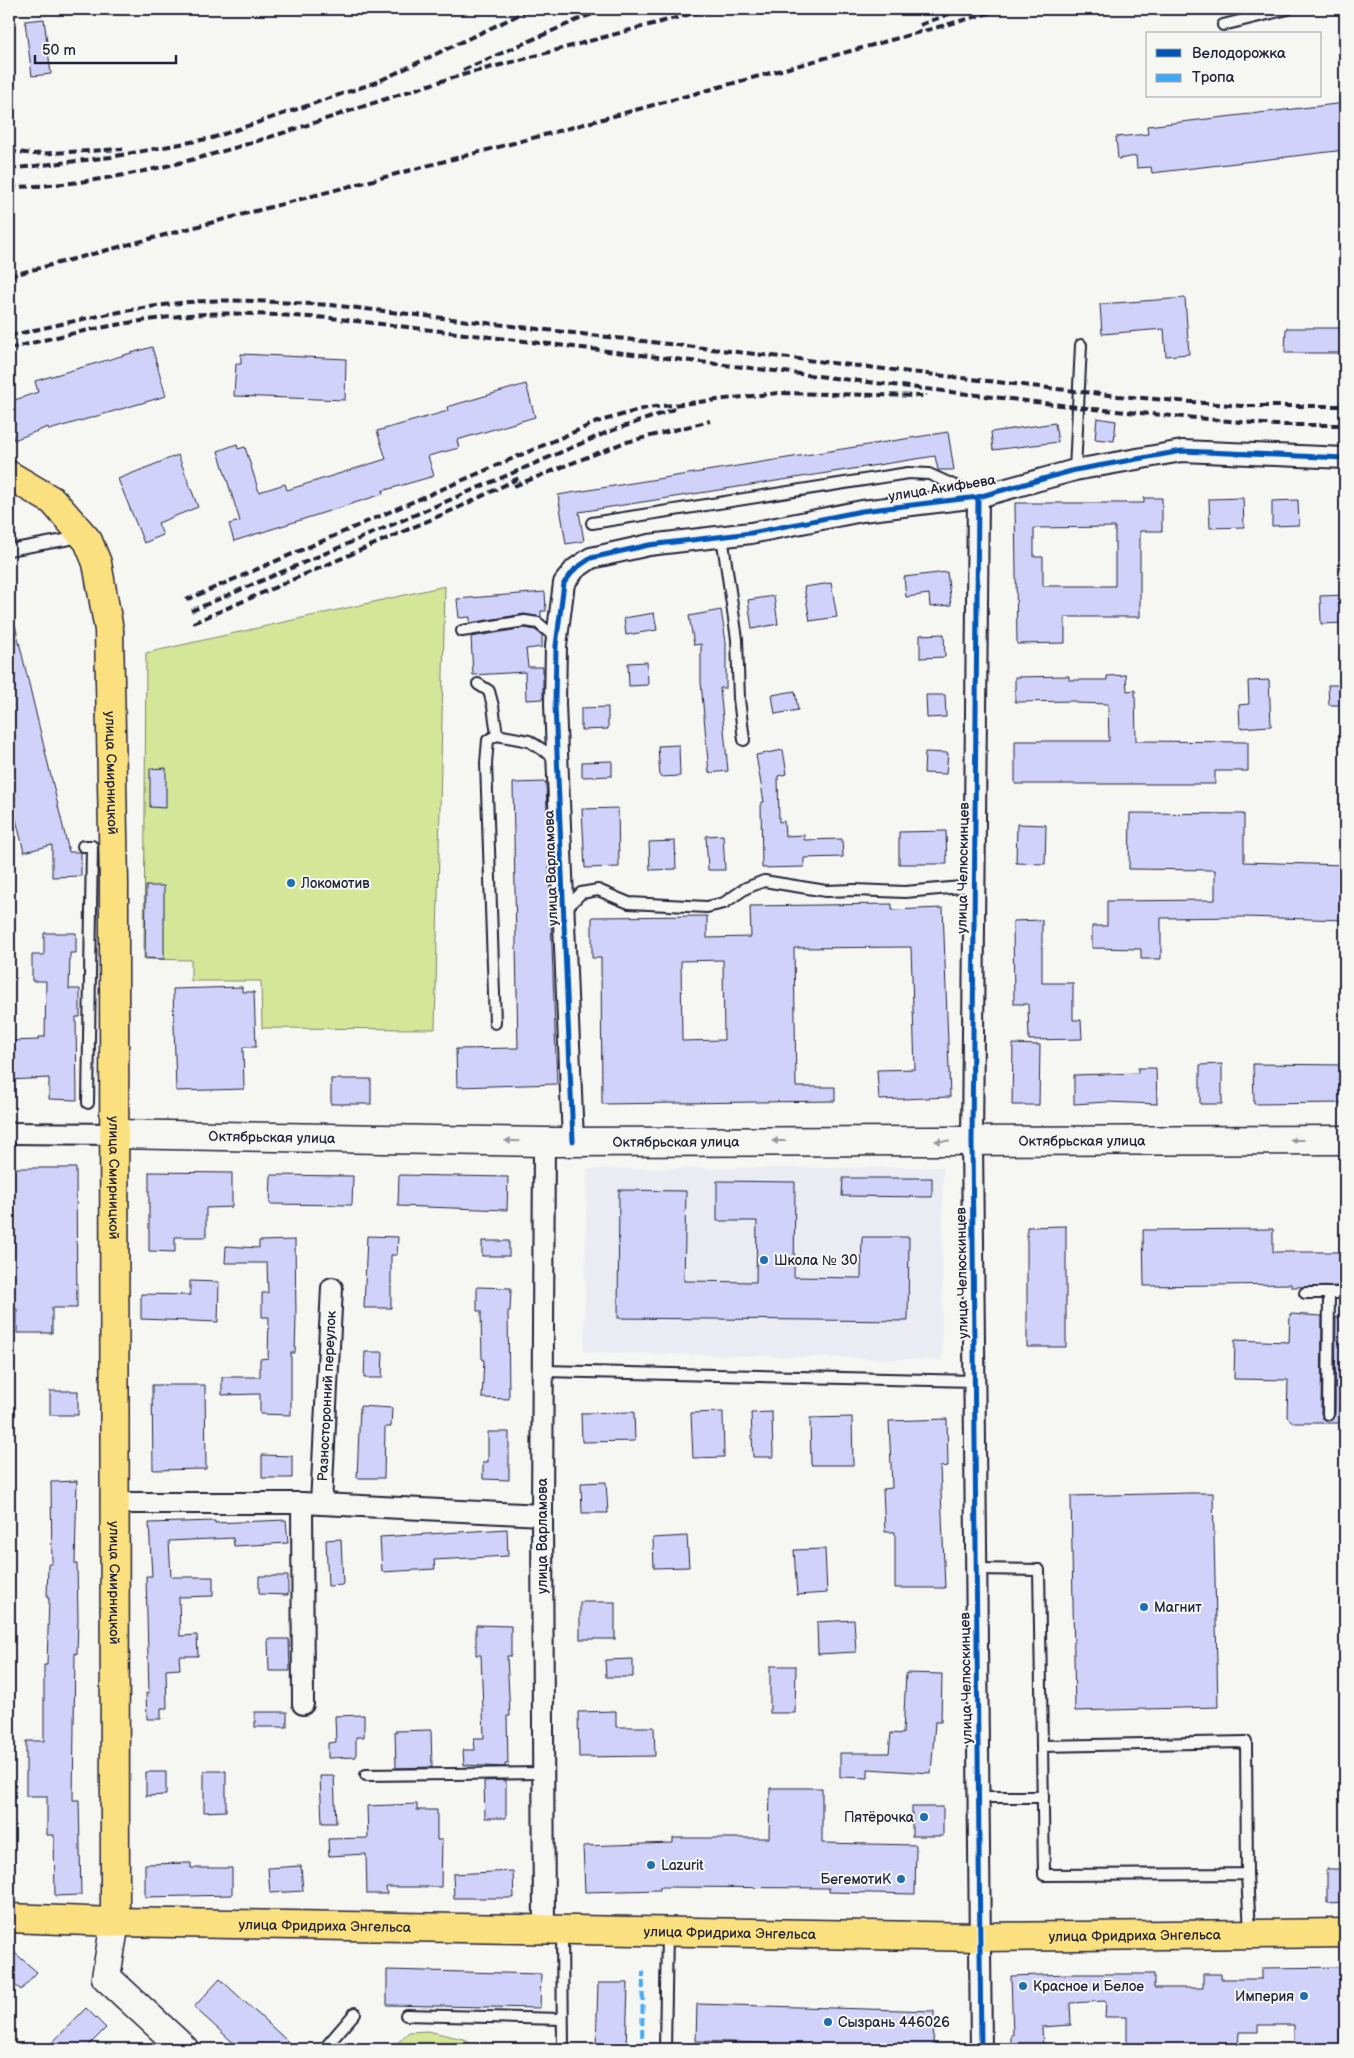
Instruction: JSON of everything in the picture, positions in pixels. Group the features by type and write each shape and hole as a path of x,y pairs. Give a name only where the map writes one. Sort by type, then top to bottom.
{"main road":[{"name":"улица Смирницкой","path":"9,475 53,502 84,536 97,563 109,630 114,883 115,1922"},
{"name":"Октябрьская улица","path":"114,1134 544,1142 1345,1140"},
{"name":"улица Фридриха Энгельса","path":"9,1918 115,1922 980,1937 1345,1933"},
{"path":"115,1922 106,1977 184,2049"}],"street":[{"name":"улица Акифьева","path":"561,601 564,583 575,568 591,558 648,545 751,533 862,511 978,497 1075,470 1182,450 1345,458"},
{"name":"улица Челюскинцев","path":"978,497 972,1141 981,2049"},
{"name":"улица Варламова","path":"561,601 557,640 556,704 573,1141"},
{"name":"Октябрьская улица","path":"9,1133 114,1134"},
{"name":"улица Варламова","path":"544,1142 543,1772 553,1930"},
{"name":"Разносторонний переулок","path":"303,1704 311,1503 332,1288"},
{"path":"114,1503 311,1503 542,1515"}],"lane":[{"path":"1223,25 1288,9"},
{"path":"1075,470 1081,345"},
{"path":"592,523 908,473 929,474 978,497"},
{"path":"9,550 84,536"},
{"path":"722,536 737,639 744,740"},
{"path":"538,623 556,612 561,601"},
{"path":"462,631 525,621 538,623 557,640"},
{"path":"478,684 489,691 494,706 497,735"},
{"path":"495,1023 486,763 488,740 497,735 529,741 558,759"},
{"path":"82,846 92,846 88,1103"},
{"path":"564,912 581,894 598,890 629,903 707,907 724,903 746,888 764,881 826,892 854,890 905,892 973,886"},
{"path":"1305,1293 1345,1293"},
{"path":"1328,1414 1329,1293"},
{"path":"543,1371 974,1381"},
{"path":"976,1569 1039,1570 1044,1875 1247,1874"},
{"path":"1042,1746 1246,1742 1247,1874 1250,1934"},
{"path":"366,1775 543,1772"},
{"path":"978,1797 1043,1797"},
{"path":"553,1930 562,2019 563,2049"},
{"path":"665,2049 667,1932"},
{"path":"324,2049 355,2013"},
{"path":"406,2015 562,2019"}],"shaded area":[{"name":"Школа № 30","path":"943,1167 942,1360 584,1352 587,1169"}],"green space":[{"name":"Локомотив","path":"445,586 435,1029 262,1028 261,981 191,981 191,960 144,959 146,653"},
{"path":"428,2031 467,2040 475,2049 391,2049 409,2032"}],"building":[{"path":"44,19 51,74 32,76 25,21"},
{"path":"1345,103 1345,150 1152,173 1151,167 1137,168 1136,156 1118,159 1116,137 1148,134 1147,126"},
{"path":"1185,298 1189,354 1166,356 1164,329 1102,334 1100,304"},
{"path":"1286,328 1345,328 1345,353 1285,353"},
{"path":"152,347 166,396 49,430 48,427 14,440 9,424 9,402 38,392 35,381"},
{"path":"241,354 346,359 345,400 234,396 236,364 241,364"},
{"path":"526,384 535,417 457,440 459,448 428,456 434,476 382,491 383,494 234,541 229,524 240,521 218,451 237,444 238,449 245,447 259,492 285,484 287,490 386,459 377,431 448,411 447,407"},
{"path":"1097,418 1116,421 1114,441 1095,439"},
{"path":"1055,423 1058,442 993,450 991,432"},
{"path":"948,432 954,470 938,470 935,456 579,512 584,541 566,544 558,495"},
{"path":"178,455 198,507 158,523 163,535 144,543 118,479"},
{"path":"1144,498 1162,498 1162,531 1140,531 1140,617 1065,617 1065,643 1017,644 1015,503 1144,503","holes":["1115,527 1115,586 1043,586 1043,557 1034,557 1034,528"]},
{"path":"1243,498 1244,527 1210,528 1209,499"},
{"path":"1298,500 1299,525 1272,526 1272,501"},
{"path":"947,572 951,605 930,607 929,594 906,597 904,577"},
{"path":"831,583 837,617 810,621 804,587"},
{"path":"545,592 546,611 541,611 541,617 524,614 470,623 470,617 459,618 457,599"},
{"path":"1345,595 1345,623 1321,624 1320,596"},
{"path":"774,596 778,624 752,629 748,600"},
{"path":"721,610 726,642 726,688 720,688 728,771 709,773 701,682 701,644 694,645 689,616"},
{"path":"654,613 657,630 626,635 624,618"},
{"path":"9,625 15,625 69,852 81,852 81,876 52,877 52,845 24,852 9,790"},
{"path":"525,628 535,630 542,635 542,647 526,649 528,667 543,667 543,699 526,700 525,672 473,675 471,637"},
{"path":"944,634 945,657 920,658 920,635"},
{"path":"647,662 648,685 629,686 628,663"},
{"path":"1126,675 1127,691 1135,690 1136,741 1248,742 1248,771 1215,771 1215,784 1015,784 1015,741 1109,741 1108,704 1076,703 1076,701 1015,702 1015,677 1069,676 1069,680 1107,680 1107,676"},
{"path":"1269,680 1271,726 1240,728 1239,705 1249,704 1248,681"},
{"path":"1328,685 1345,685 1345,705 1329,705"},
{"path":"795,691 798,710 775,714 772,695"},
{"path":"926,695 945,695 946,717 927,718"},
{"path":"608,707 608,729 581,730 581,708"},
{"path":"679,745 680,776 660,777 658,746"},
{"path":"783,750 787,774 778,776 779,822 784,821 785,836 804,835 804,840 842,839 843,857 804,858 804,867 762,868 761,802 764,802 756,755"},
{"path":"925,752 948,753 946,774 924,773"},
{"path":"612,761 612,776 582,777 582,762"},
{"path":"166,768 166,808 150,807 150,769"},
{"path":"546,782 557,1084 457,1087 456,1049 518,1048 513,783"},
{"path":"618,808 619,867 585,868 582,809"},
{"path":"1130,813 1244,814 1244,862 1345,865 1345,920 1243,917 1161,918 1161,959 1141,959 1141,949 1092,948 1092,926 1107,926 1107,901 1215,900 1215,870 1129,869"},
{"path":"1017,824 1046,825 1045,864 1016,863"},
{"path":"946,831 947,864 899,864 899,832"},
{"path":"723,835 725,870 708,870 706,836"},
{"path":"675,841 676,869 650,870 649,842"},
{"path":"146,886 164,886 164,959 145,958"},
{"path":"892,904 892,910 943,908 950,1097 879,1100 877,1070 915,1069 911,947 794,948 796,1087 835,1087 835,1101 602,1104 601,958 592,958 592,917 707,916 707,938 751,937 750,906","holes":["723,960 724,1040 682,1041 681,961"]},
{"path":"1042,920 1042,983 1073,983 1073,1020 1081,1020 1082,1039 1029,1040 1028,1004 1014,1004 1013,921"},
{"path":"44,933 76,933 76,953 70,953 69,989 80,989 80,1017 76,1017 77,1100 49,1099 49,1078 9,1080 9,1041 38,1040 38,1037 45,1037 46,981 32,981 32,955 44,955"},
{"path":"242,987 242,992 254,992 256,1047 243,1047 244,1089 176,1091 173,989"},
{"path":"1013,1044 1040,1045 1039,1105 1012,1105"},
{"path":"1222,1064 1222,1104 1200,1104 1200,1065"},
{"path":"1253,1064 1345,1065 1345,1103 1254,1104"},
{"path":"1138,1068 1156,1068 1157,1104 1107,1102 1074,1104 1074,1075 1138,1073"},
{"path":"331,1079 371,1079 371,1104 331,1104"},
{"path":"9,1168 76,1168 77,1308 52,1308 52,1333 17,1333 17,1309 11,1309"},
{"path":"149,1172 232,1173 232,1207 206,1208 206,1237 175,1237 175,1252 149,1251"},
{"path":"271,1175 353,1176 352,1205 270,1204"},
{"path":"399,1175 508,1177 507,1210 398,1206"},
{"path":"843,1178 932,1178 932,1197 842,1196"},
{"path":"717,1181 795,1182 794,1277 861,1278 862,1237 909,1237 908,1321 618,1318 619,1190 686,1191 684,1281 756,1282 757,1221 717,1221"},
{"path":"1066,1226 1066,1347 1027,1347 1027,1227"},
{"path":"1273,1229 1273,1252 1345,1252 1345,1286 1291,1287 1291,1284 1144,1286 1143,1230"},
{"path":"367,1236 398,1237 397,1255 391,1255 391,1308 364,1308"},
{"path":"295,1240 296,1317 295,1353 291,1353 291,1415 260,1414 260,1394 222,1395 222,1377 260,1377 260,1359 268,1358 269,1317 262,1317 262,1293 268,1293 267,1263 225,1263 226,1246 259,1248 259,1241"},
{"path":"482,1241 509,1241 509,1256 482,1256"},
{"path":"190,1281 219,1282 218,1322 141,1319 141,1294 190,1295"},
{"path":"477,1287 511,1288 510,1311 508,1311 509,1399 482,1398 484,1360 482,1360 481,1311 477,1311"},
{"path":"1290,1314 1322,1316 1321,1414 1327,1421 1332,1420 1335,1414 1336,1317 1345,1318 1345,1423 1294,1423 1287,1417 1288,1380 1234,1379 1235,1340 1289,1342"},
{"path":"365,1352 383,1352 382,1378 364,1378"},
{"path":"152,1385 205,1385 206,1469 153,1470"},
{"path":"50,1391 78,1391 78,1415 50,1415"},
{"path":"360,1406 392,1408 391,1427 385,1427 384,1478 357,1478"},
{"path":"634,1412 635,1441 582,1442 581,1413"},
{"path":"723,1412 724,1457 693,1458 691,1413"},
{"path":"772,1412 773,1457 753,1457 751,1413"},
{"path":"852,1417 853,1465 811,1465 810,1418"},
{"path":"947,1419 948,1466 940,1467 945,1588 895,1588 895,1532 885,1532 883,1489 892,1488 889,1421"},
{"path":"488,1432 509,1432 509,1480 483,1479 483,1462 488,1462"},
{"path":"262,1455 292,1456 292,1478 262,1478"},
{"path":"77,1481 75,1564 77,1564 78,1618 77,1654 75,1653 73,1800 79,1800 81,1895 55,1896 54,1835 47,1835 47,1796 26,1796 26,1741 44,1741 44,1665 47,1665 49,1598 47,1598 48,1564 52,1564 51,1482"},
{"path":"606,1482 608,1513 582,1513 581,1483"},
{"name":"Магнит","path":"1213,1493 1218,1707 1075,1711 1071,1496"},
{"path":"286,1520 288,1543 234,1546 233,1538 169,1541 171,1577 213,1577 213,1596 179,1597 180,1636 197,1635 198,1656 179,1656 180,1669 166,1670 167,1708 161,1708 161,1719 147,1719 146,1693 149,1693 146,1576 152,1576 149,1523"},
{"path":"507,1529 508,1556 434,1560 435,1569 382,1572 380,1537"},
{"path":"687,1536 689,1567 654,1568 653,1538"},
{"path":"341,1539 343,1585 328,1586 326,1540"},
{"path":"825,1549 827,1593 797,1595 794,1550"},
{"path":"259,1576 288,1576 288,1595 259,1594"},
{"path":"580,1602 615,1602 615,1639 580,1639"},
{"path":"854,1620 856,1652 818,1654 817,1622"},
{"path":"476,1625 511,1626 511,1656 507,1656 510,1716 507,1716 508,1764 505,1764 505,1767 464,1765 463,1750 475,1750 474,1738 484,1738 481,1655 476,1655"},
{"path":"268,1639 289,1639 290,1671 269,1671"},
{"path":"633,1659 633,1677 606,1677 605,1660"},
{"path":"770,1666 796,1666 795,1713 770,1713"},
{"path":"906,1673 942,1674 941,1722 935,1722 931,1773 868,1769 868,1778 840,1777 840,1753 889,1753 891,1733 903,1734"},
{"path":"616,1711 616,1727 654,1727 655,1756 579,1757 578,1712"},
{"path":"255,1712 287,1712 287,1727 255,1727"},
{"path":"364,1715 364,1737 356,1737 356,1757 328,1758 328,1743 336,1742 335,1716"},
{"path":"431,1730 432,1767 396,1768 395,1731"},
{"path":"204,1771 226,1771 226,1811 204,1812"},
{"path":"146,1772 166,1772 166,1795 146,1796"},
{"path":"320,1776 334,1776 336,1823 322,1823"},
{"path":"506,1780 506,1818 485,1818 484,1781"},
{"path":"770,1788 822,1788 822,1843 916,1845 915,1894 829,1892 829,1888 660,1887 660,1890 585,1892 583,1846 673,1843 673,1838 769,1838"},
{"path":"417,1804 417,1810 437,1810 437,1840 442,1840 441,1887 386,1887 387,1894 367,1894 366,1854 329,1856 328,1839 368,1838 367,1806"},
{"path":"912,1807 943,1807 943,1836 912,1836"},
{"path":"191,1863 191,1868 232,1868 232,1895 145,1897 145,1864"},
{"path":"301,1866 303,1891 270,1893 268,1868"},
{"path":"1327,1869 1345,1869 1345,1902 1327,1903"},
{"path":"513,1871 514,1898 454,1898 453,1874"},
{"path":"9,1948 37,1972 21,1990 9,1980"},
{"path":"1345,1967 1345,2024 1340,2024 1340,2049 1294,2049 1294,2025 1258,2025 1258,2032 1239,2032 1238,2049 1127,2049 1127,2017 1105,2017 1106,2001 1070,2003 1071,2025 1042,2027 1043,2049 1011,2049 1011,2035 1013,2035 1011,1976 1154,1974 1154,1988 1203,1988 1203,1974 1221,1974 1221,1979 1262,1979 1262,1968"},
{"path":"387,1970 541,1974 540,2008 387,2005"},
{"path":"220,1979 296,2049 240,2049 194,2007"},
{"path":"598,1983 628,1983 626,2049 596,2049"},
{"path":"697,2004 934,2011 933,2049 902,2047 902,2049 883,2049 883,2047 696,2041"},
{"path":"86,2008 106,2028 85,2049 46,2049"}],"railway":[{"path":"9,169 111,157 212,138 377,82 531,9"},
{"path":"463,70 584,17 608,9"},
{"path":"9,187 63,184 117,176 170,165 274,136 452,78 710,9"},
{"path":"920,25 962,9"},
{"path":"9,276 544,135 1004,9"},
{"path":"9,151 34,154 123,149"},
{"path":"9,336 99,316 189,302 224,300 278,302 331,305 1118,396 1241,406 1345,406"},
{"path":"9,349 98,328 189,315 242,314 331,318 1094,409 1275,425 1345,425"},
{"path":"186,600 597,422 646,408 778,393 927,396"},
{"path":"191,611 608,432 675,409"},
{"path":"514,486 623,443 710,421"},
{"path":"193,623 462,506 521,477"}],"marked path":[{"path":"642,2049 643,1971"}],"cycle path":[{"path":"573,1141 555,704 556,646 564,583 575,569 591,558 649,545 751,533 862,511 978,497 1075,470 1182,451 1345,458"},
{"path":"978,497 972,1141 981,2049"}],"place":[{"name":"Локомотив","path":"291,883"},
{"name":"Школа № 30","path":"764,1260"},
{"name":"Магнит","path":"1144,1607"},
{"name":"Пятёрочка","path":"924,1817"},
{"name":"Lazurit","path":"651,1865"},
{"name":"БегемотиК","path":"901,1879"},
{"name":"Красное и Белое","path":"1023,1986"},
{"name":"Империя","path":"1304,1996"},
{"name":"Сызрань 446026","path":"828,2022"}]}
